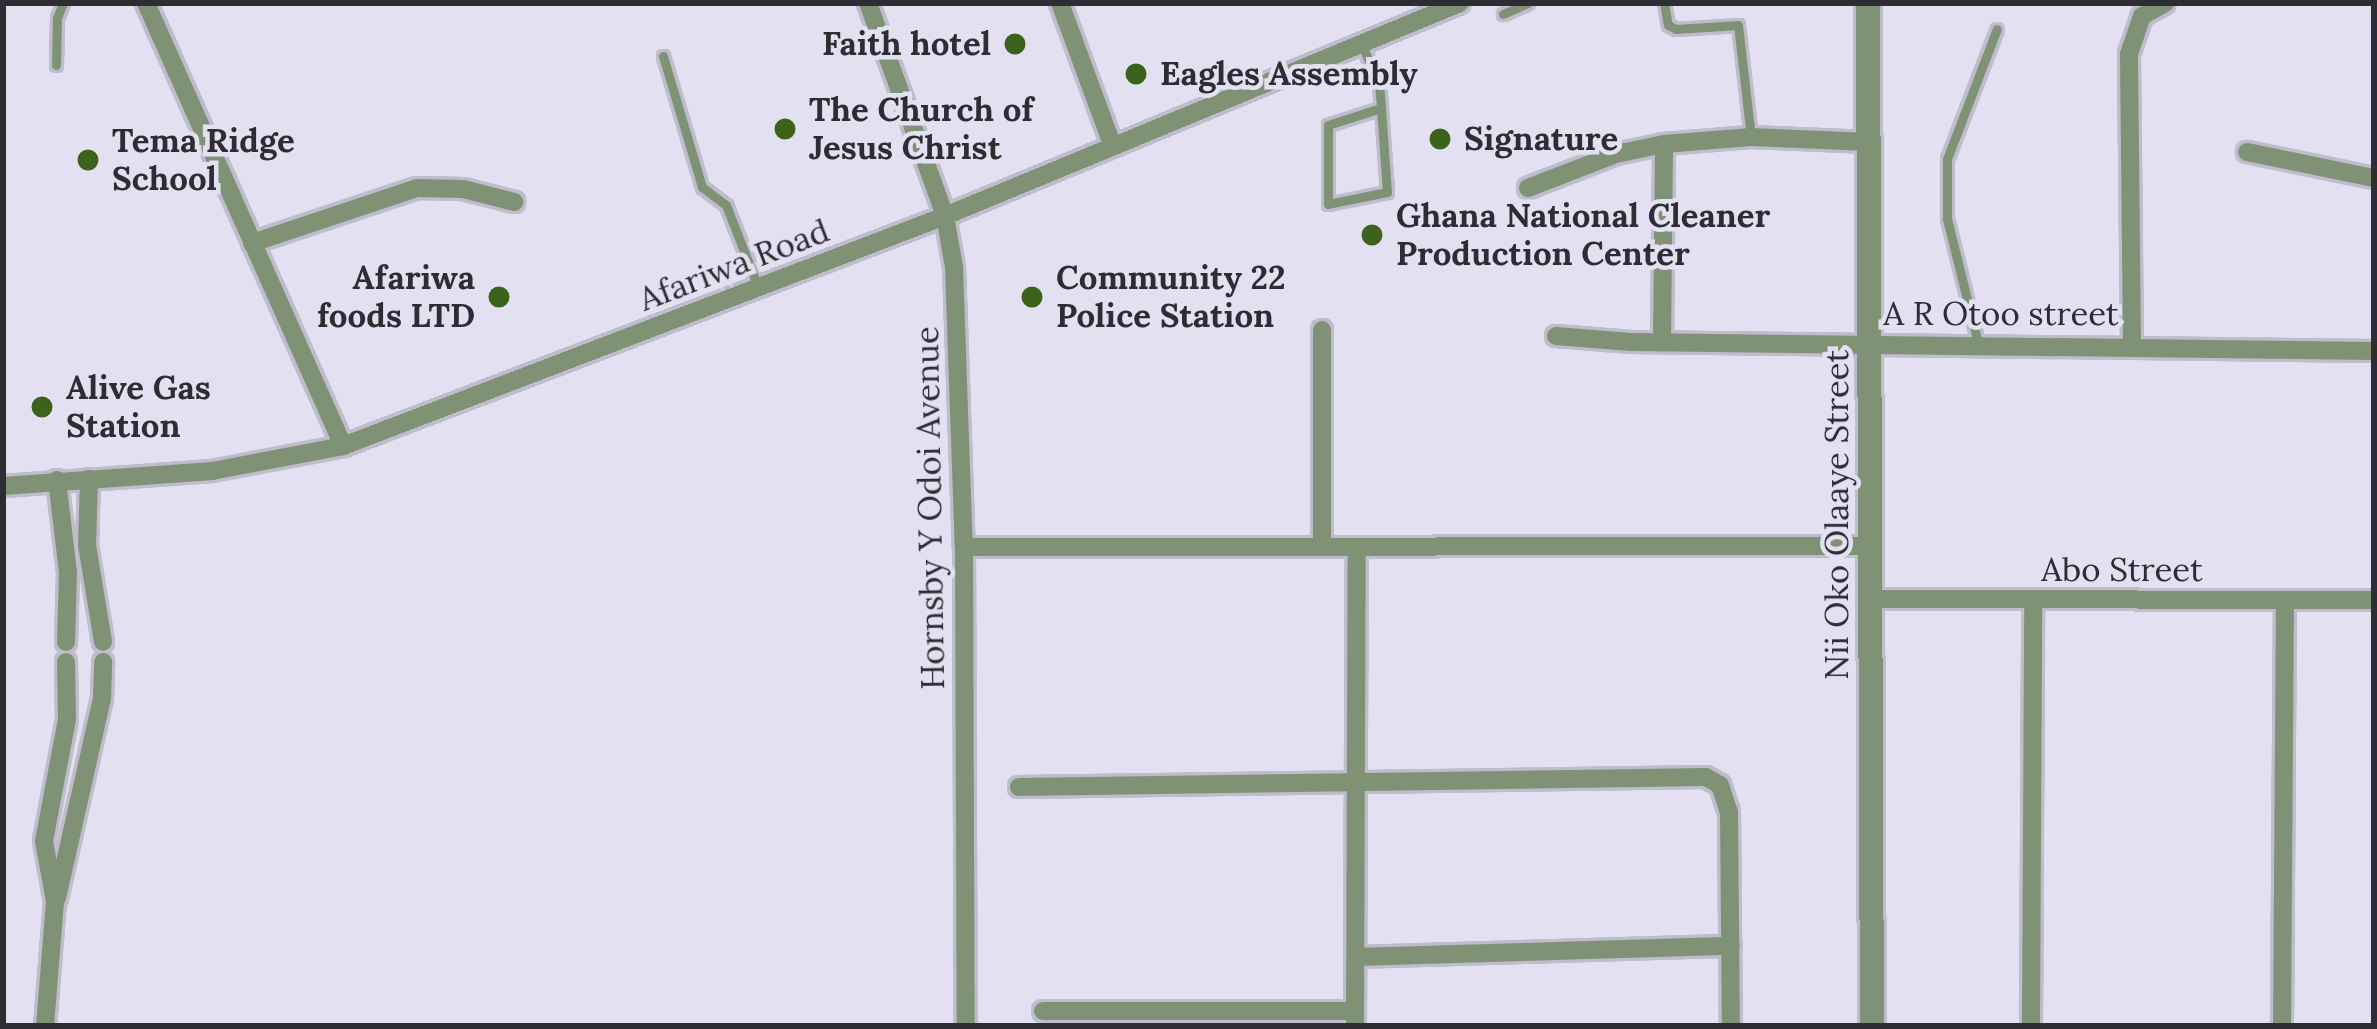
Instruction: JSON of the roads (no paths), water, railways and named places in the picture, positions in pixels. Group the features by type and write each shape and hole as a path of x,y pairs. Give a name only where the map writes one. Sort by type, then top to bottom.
{"street":[{"path":"146,3 343,446"},
{"name":"Hornsby Y Odoi Avenue","path":"868,3 945,216 954,267 964,547 966,1026"},
{"path":"1060,3 1112,144"},
{"name":"Afariwa Road","path":"3,486 212,471 343,446 945,216 1460,3"},
{"name":"Nii Oko Olaaye Street","path":"1868,3 1872,1026"},
{"path":"2132,344 2128,54 2142,16 2165,3"},
{"path":"1528,188 1616,154 1664,144 1751,137 1869,142"},
{"path":"1662,341 1664,144"},
{"path":"2247,152 2374,178"},
{"path":"253,242 417,188 463,189 514,202"},
{"path":"1322,330 1322,547"},
{"name":"A R Otoo street","path":"1556,336 2374,351"},
{"path":"45,1026 56,902 96,729 103,652 87,545 89,478"},
{"path":"56,902 44,841 68,719 68,572 57,481"},
{"path":"964,547 1870,546"},
{"path":"1043,1011 1354,1018 1357,547"},
{"name":"Abo Street","path":"1870,599 2374,600"},
{"path":"2031,1026 2033,599"},
{"path":"2282,1026 2285,600"},
{"path":"66,611 98,610"},
{"path":"68,719 96,729"},
{"path":"1019,788 1355,779 1706,777 1720,784 1729,812 1731,1026"},
{"path":"1356,957 1731,946"}],"lane":[{"path":"56,64 57,18 63,3"},
{"path":"1503,14 1528,3"},
{"path":"1664,3 1668,25 1676,29 1738,25 1751,137"},
{"path":"1978,344 1947,219 1947,159 1997,29"},
{"path":"1360,42 1378,84 1381,108 1387,192 1328,204 1328,125 1381,108"},
{"path":"663,56 702,187 726,205 758,287"}],"place":[{"name":"Faith hotel","path":"1015,44"},
{"name":"Eagles Assembly","path":"1136,74"},
{"name":"The Church of Jesus Christ","path":"785,129"},
{"name":"Signature","path":"1440,139"},
{"name":"Tema Ridge School","path":"88,160"},
{"name":"Ghana National Cleaner Production Center","path":"1372,235"},
{"name":"Afariwa foods LTD","path":"499,297"},
{"name":"Community 22 Police Station","path":"1032,297"},
{"name":"Alive Gas Station","path":"42,407"}]}
